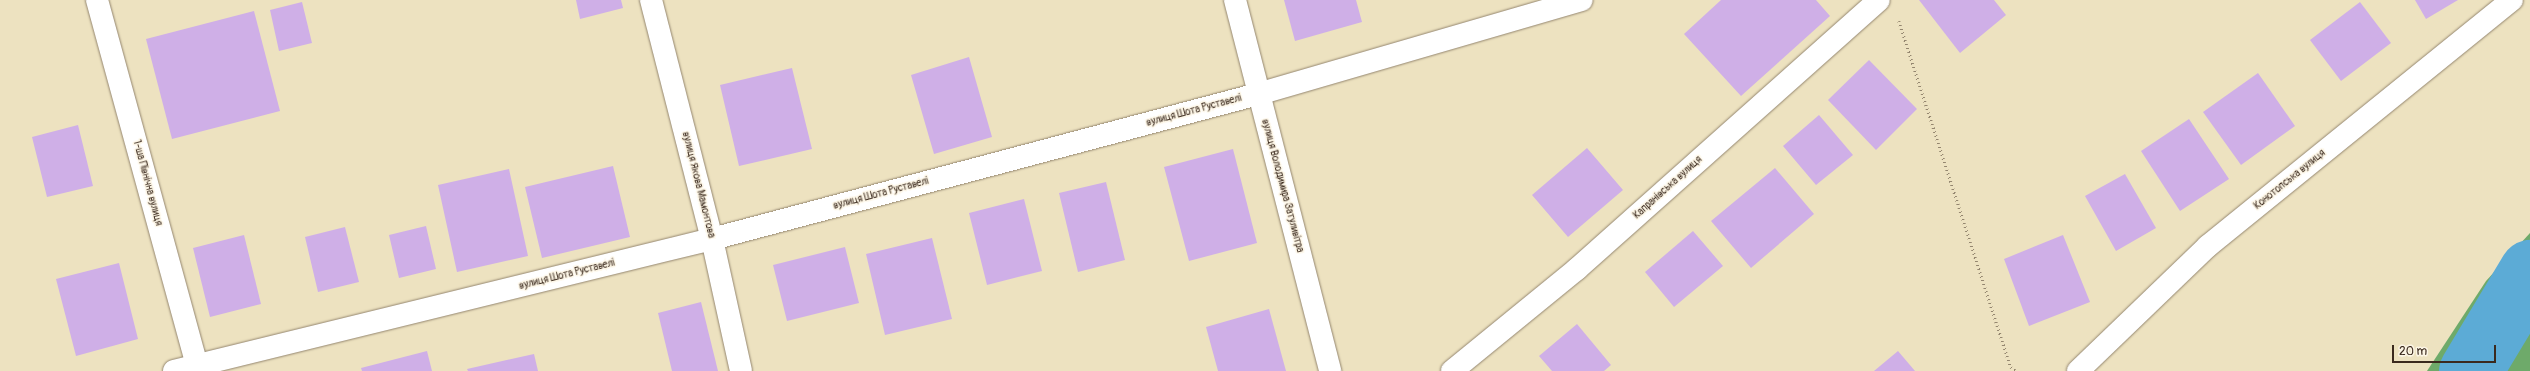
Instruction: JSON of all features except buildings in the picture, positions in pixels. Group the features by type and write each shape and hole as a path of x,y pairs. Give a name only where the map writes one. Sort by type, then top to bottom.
{"street":[{"name":"1-ша Північна вулиця","path":"97,0 197,366"},
{"name":"вулиця Якова Мамонтова","path":"652,0 712,239 740,371"},
{"name":"вулиця Володимира Затуливітра","path":"1235,0 1330,371"},
{"name":"вулиця Шота Руставелі","path":"174,371 712,239 1258,94 1582,0"},
{"name":"Капранівська вулиця","path":"1452,371 1577,269 1879,0"},
{"name":"Конотопська вулиця","path":"2078,371 2208,246 2512,0"}],"path":[{"path":"1897,15 2011,367 2016,371"}],"green space":[{"path":"2530,233 2530,371 2427,371 2486,281"}],"waterway":[{"path":"2470,371 2530,271"}]}
